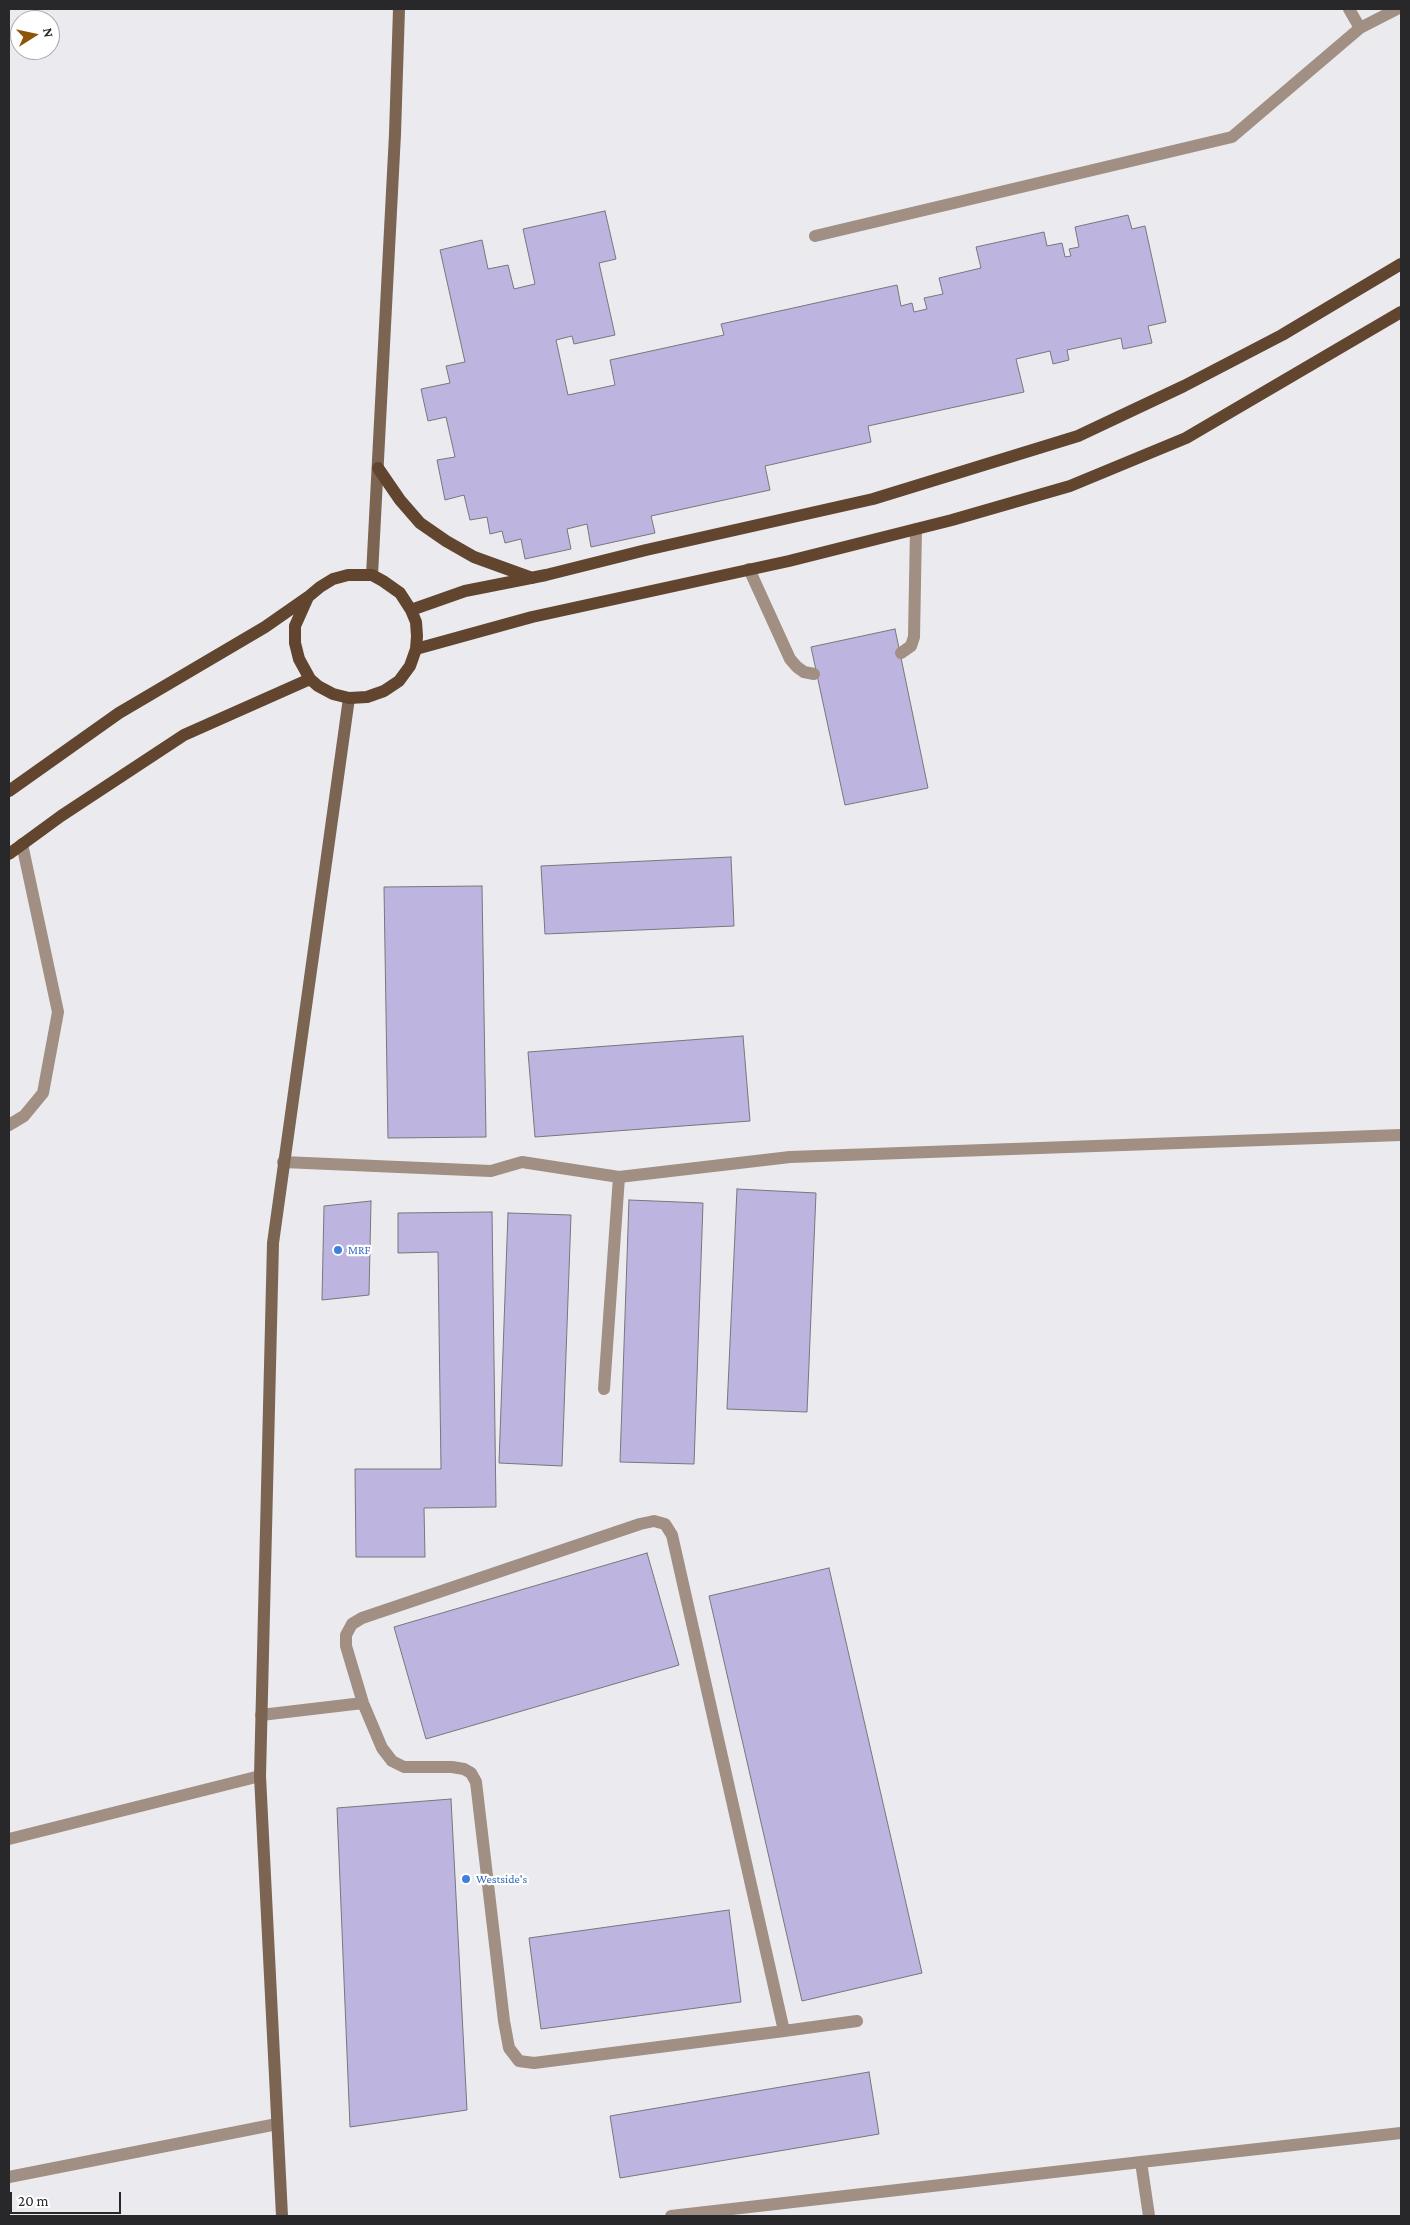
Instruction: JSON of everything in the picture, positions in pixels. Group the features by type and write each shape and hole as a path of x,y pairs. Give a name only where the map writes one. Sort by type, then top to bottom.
{"main road":[{"path":"372,574 395,134 399,9"},
{"path":"412,610 465,591 533,578 646,550 873,499 1078,436 1184,386 1282,334 1401,264"},
{"path":"416,650 532,617 749,569 916,528 1070,486 1186,438 1401,312"},
{"path":"378,468 400,500 420,523 446,541 474,556 533,578"},
{"path":"9,790 118,714 265,627 333,579 348,575 372,574 400,593 412,610 417,636 416,650 410,666 399,681 384,691 367,697 349,698 333,694 310,679 299,659 295,643 295,626 308,597"},
{"path":"9,854 61,816 184,735 310,679"},
{"path":"282,2216 260,1776 272,1242 349,698"}],"street":[{"path":"1349,9 1360,28"},
{"path":"815,236 1232,136 1360,28 1397,9"},
{"path":"901,653 911,646 914,637 916,528"},
{"path":"749,569 790,659 804,672 814,674"},
{"path":"9,1125 24,1116 43,1093 58,1012 22,844"},
{"path":"283,1162 491,1171 522,1162 619,1177 790,1157 1401,1135"},
{"path":"604,1389 619,1177"},
{"path":"784,2031 672,1535 665,1524 654,1521 640,1524 362,1618 352,1624 346,1635 346,1646 363,1703 382,1748 392,1761 404,1767 452,1766 471,1773 476,1782 504,2021 509,2048 519,2060 534,2063 784,2031 857,2021"},
{"path":"261,1715 363,1703"},
{"path":"9,1839 260,1776"},
{"path":"9,2177 277,2124"},
{"path":"671,2216 1401,2133"},
{"path":"1141,2162 1149,2216"}],"building":[{"path":"605,211 616,259 599,263 615,335 574,344 572,336 556,340 568,395 615,385 610,360 724,335 721,324 897,285 901,306 912,303 914,312 927,309 924,298 943,294 939,278 981,268 976,247 1044,232 1047,246 1062,243 1065,257 1071,256 1069,249 1079,247 1075,227 1128,215 1132,229 1145,226 1166,322 1148,326 1152,343 1123,349 1121,338 1067,350 1069,360 1053,364 1050,351 1016,359 1024,392 868,426 871,442 765,466 770,490 651,516 655,533 591,547 587,524 567,529 571,549 525,559 521,539 505,543 502,531 490,534 487,517 470,520 464,495 445,500 437,460 455,457 446,417 428,421 421,389 450,383 446,366 465,362 440,250 482,240 488,269 508,265 514,289 535,284 523,229"},
{"path":"895,629 928,788 845,805 811,647"},
{"path":"731,857 734,926 545,934 541,866"},
{"path":"482,886 486,1137 388,1138 384,887"},
{"path":"743,1036 750,1121 535,1137 528,1052"},
{"path":"737,1189 816,1193 807,1412 727,1409"},
{"path":"629,1200 703,1203 694,1464 620,1462"},
{"path":"371,1201 369,1295 322,1300 324,1206"},
{"path":"492,1212 496,1507 424,1508 425,1557 356,1557 355,1469 441,1469 438,1252 398,1253 398,1213"},
{"path":"508,1213 571,1215 562,1466 499,1463"},
{"path":"647,1553 679,1665 426,1739 394,1627"},
{"path":"829,1568 922,1973 802,2001 709,1596"},
{"path":"451,1799 467,2110 350,2127 337,1808"},
{"path":"729,1910 741,2002 541,2029 529,1938"},
{"path":"869,2072 879,2134 620,2178 610,2116"}],"place":[{"name":"MRF","path":"338,1250"},
{"name":"Westside's","path":"466,1879"}]}
